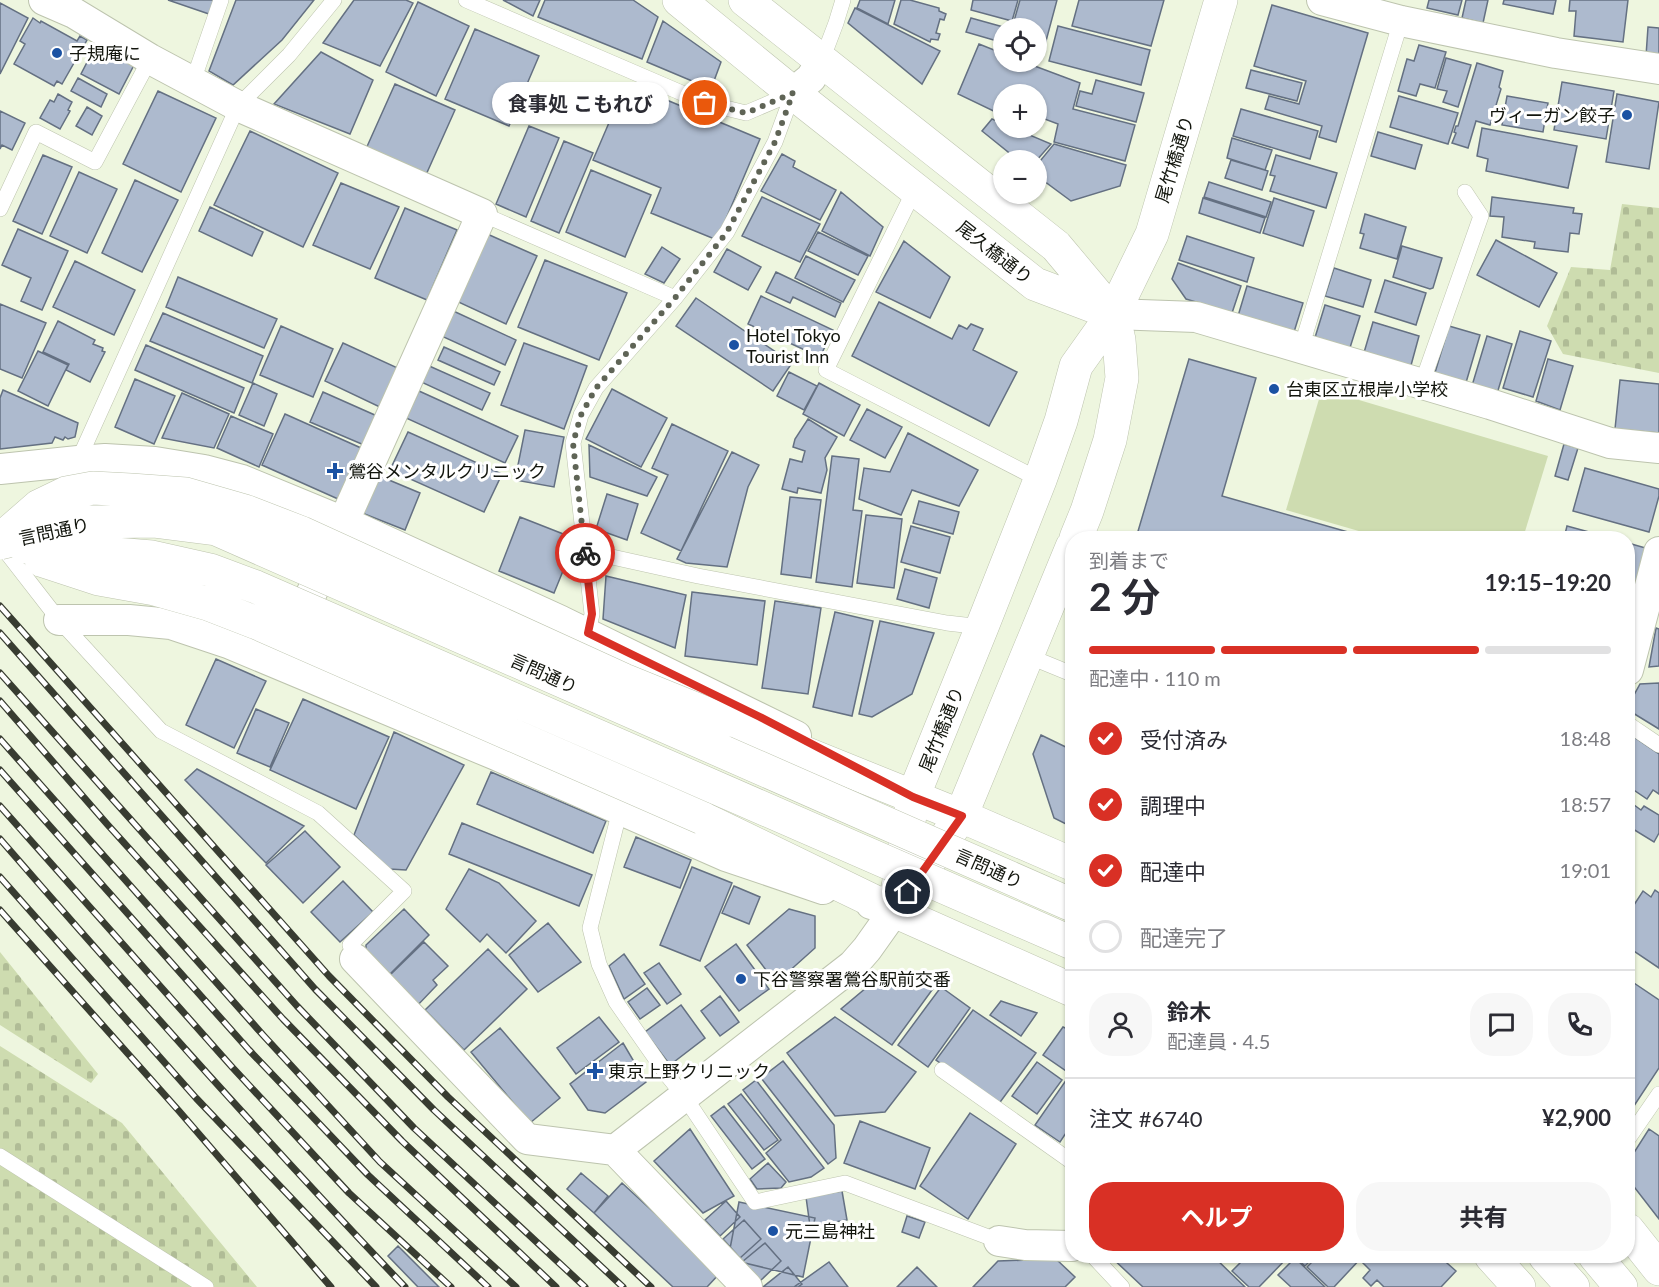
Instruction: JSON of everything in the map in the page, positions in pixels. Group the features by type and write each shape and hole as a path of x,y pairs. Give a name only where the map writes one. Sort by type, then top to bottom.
{"main road":[{"name":"尾久橋通り","path":"679,0 1035,284 1113,314"},
{"path":"745,0 1056,246 1113,314 1119,340 1122,378 1110,440 1079,531"},
{"name":"尾竹橋通り","path":"894,911 913,797 1040,480 1061,421 1076,366 1113,314 1152,234 1221,0"},
{"path":"1065,861 962,816 624,680 302,533 245,511 186,494 93,489 66,493 39,506 0,543 99,579 155,589 208,604 257,623 702,818 894,911 1065,987"},
{"name":"言問通り","path":"0,543 87,522 153,520 216,530 1065,901"},
{"name":"言問通り","path":"0,543 152,557 210,570 256,587 1065,940"},
{"path":"894,911 962,816 1065,565"},
{"path":"1635,1239 1659,1269"},
{"path":"1497,1263 1519,1287"},
{"path":"1551,1263 1573,1287"},
{"path":"1601,1263 1621,1287"}],"street":[{"path":"44,0 74,13 150,59 238,106 482,214 279,664"},
{"path":"1322,0 1401,21 1556,54 1659,69"},
{"path":"793,93 812,78 822,60"},
{"path":"1113,314 1196,317 1422,383 1610,443 1659,448"},
{"path":"0,469 105,459 155,462 204,470 242,480 344,522 588,633 760,717 913,797"},
{"path":"1635,643 1659,552"},
{"path":"59,620 129,620 171,624 228,643 496,755 726,856 894,911 853,965 615,1150"},
{"path":"355,959 527,1139 615,1150 747,1287"},
{"path":"999,1241 1025,1245 1065,1246"}],"lane":[{"path":"192,81 221,0"},
{"path":"78,461 238,106 289,55 334,0"},
{"path":"466,0 705,103 746,113 793,93"},
{"path":"822,60 843,0"},
{"path":"1301,348 1401,21"},
{"path":"0,210 36,132 95,162 150,59"},
{"path":"588,633 592,614 573,443 581,415 596,388 675,298 727,232 775,142 793,93"},
{"path":"915,189 826,370 1040,480"},
{"path":"1422,383 1481,216 1465,192"},
{"path":"482,214 675,298"},
{"path":"0,543 59,620 160,731 318,813 404,891 350,945 355,959"},
{"path":"585,551 698,576 947,623 982,627"},
{"path":"1028,656 1065,671"},
{"path":"1635,729 1659,745"},
{"path":"620,810 590,928 599,964 616,1002 684,1096 755,1202 845,1184 999,1241"},
{"path":"942,1070 1065,1157"},
{"path":"1635,1129 1659,1094"},
{"path":"0,1156 206,1287"},
{"path":"1100,1263 1122,1287"}],"green space":[{"path":"1622,204 1659,208 1659,373 1563,354 1547,326 1571,267 1610,270"},
{"path":"1322,389 1548,456 1525,531 1359,531 1286,510"},
{"path":"0,952 98,1074 91,1083 0,1025"},
{"path":"0,1046 122,1123 257,1287 0,1287"}],"building":[{"path":"168,0 214,0 209,14"},
{"path":"236,0 314,0 282,40 233,85 209,71"},
{"path":"354,0 406,0 413,3 380,66 323,43"},
{"path":"503,0 540,0 533,16"},
{"path":"545,0 633,0 658,17 642,59 538,17"},
{"path":"860,0 895,0 888,24 857,8"},
{"path":"901,0 910,0 939,8 939,11 946,14 944,20 940,19 936,33 940,34 938,40 931,39 930,42 894,24"},
{"path":"973,0 1018,0 1013,18 1001,18 971,10"},
{"path":"1020,0 1057,0 1047,37 1047,18 1015,18"},
{"path":"1079,0 1164,0 1151,46 1072,26"},
{"path":"1429,0 1462,0 1458,15 1427,8"},
{"path":"1466,0 1488,0 1483,23 1462,18"},
{"path":"1504,0 1556,0 1553,14 1503,4"},
{"path":"1570,0 1628,0 1623,42 1574,36 1576,11 1569,11"},
{"path":"418,2 469,26 436,96 386,72"},
{"path":"0,3 28,18 0,74"},
{"path":"1272,5 1368,33 1336,142 1319,137 1322,126 1265,109 1269,96 1299,104 1306,81 1254,66"},
{"path":"855,8 940,51 922,84 848,23"},
{"path":"33,18 77,41 80,36 87,40 62,84 57,81 54,86 14,64 25,44 20,41"},
{"path":"971,18 993,24 993,40 966,32"},
{"path":"663,21 721,62 711,89 647,62"},
{"path":"1058,26 1150,50 1141,85 1049,61"},
{"path":"1648,27 1659,28 1659,58 1646,56"},
{"path":"475,29 539,56 509,126 445,99"},
{"path":"979,44 993,50 993,72 1047,71 1080,83 1073,109 1135,125 1125,161 1054,142 1058,124 1047,120 1047,84 993,84 993,111 958,94"},
{"path":"96,45 134,65 119,94 81,74"},
{"path":"1419,45 1446,52 1435,88 1420,84 1416,96 1398,91 1407,59 1414,61"},
{"path":"321,52 373,80 350,134 274,104"},
{"path":"1446,58 1471,65 1458,107 1443,102 1447,91 1437,89"},
{"path":"1477,63 1503,71 1499,87 1501,89 1490,125 1476,121 1468,148 1452,143"},
{"path":"1251,70 1302,83 1297,101 1246,88"},
{"path":"78,78 107,94 101,107 71,91"},
{"path":"1096,80 1144,93 1136,122 1076,106 1080,91 1092,94"},
{"path":"1562,82 1614,91 1606,139 1554,130"},
{"path":"626,83 760,139 717,240 651,213 661,188 593,160"},
{"path":"395,84 455,110 425,177 365,151"},
{"path":"158,91 216,118 181,192 123,164"},
{"path":"58,94 72,102 68,110 70,111 60,129 40,118 50,100 54,102"},
{"path":"1617,94 1659,102 1649,169 1606,162"},
{"path":"1399,96 1458,113 1448,144 1390,127"},
{"path":"1507,96 1548,103 1543,132 1502,125"},
{"path":"87,107 102,116 92,135 76,126"},
{"path":"1241,109 1318,131 1310,159 1233,136"},
{"path":"0,111 25,123 12,150 2,145 0,149"},
{"path":"992,119 993,138 1037,138 1051,144 1046,150 1006,150 982,131"},
{"path":"529,126 559,138 526,217 496,204"},
{"path":"1482,128 1577,146 1568,188 1486,171 1488,159 1477,156"},
{"path":"250,131 338,173 303,247 214,205"},
{"path":"1378,132 1422,145 1415,169 1371,156"},
{"path":"1232,138 1272,150 1265,170 1227,158"},
{"path":"564,141 593,153 559,233 531,221"},
{"path":"1054,144 1126,165 1120,186 1071,201 1047,183 1047,153"},
{"path":"782,154 795,161 793,167 836,190 820,220 761,191"},
{"path":"43,155 72,167 42,234 13,221"},
{"path":"1276,155 1337,173 1326,208 1270,191 1275,176 1270,175"},
{"path":"1231,160 1268,171 1262,190 1225,178"},
{"path":"591,170 651,195 625,257 566,232"},
{"path":"79,172 117,189 87,253 50,236"},
{"path":"135,180 178,200 142,272 102,253"},
{"path":"1209,182 1271,202 1266,217 1204,197"},
{"path":"341,183 399,207 370,269 313,245"},
{"path":"841,192 883,227 870,256 822,231"},
{"path":"762,197 820,224 800,262 742,236"},
{"path":"1492,197 1574,208 1573,213 1582,214 1579,234 1570,233 1568,252 1534,248 1535,242 1502,237 1504,217 1490,216"},
{"path":"1203,198 1265,218 1260,233 1199,213"},
{"path":"1274,198 1314,211 1303,246 1263,233"},
{"path":"210,207 263,232 252,256 199,231"},
{"path":"405,208 457,230 427,300 375,278"},
{"path":"1365,214 1406,227 1397,259 1360,248 1364,234 1360,233"},
{"path":"18,229 68,251 42,310 21,301 31,278 2,265"},
{"path":"818,232 868,256 858,275 808,251"},
{"path":"485,233 537,256 506,324 454,300"},
{"path":"1187,236 1254,258 1247,282 1179,260"},
{"path":"1496,240 1557,273 1539,307 1477,275"},
{"path":"904,241 950,277 930,318 876,292"},
{"path":"1402,246 1442,258 1433,288 1393,277"},
{"path":"662,247 680,259 664,283 645,274"},
{"path":"727,249 761,267 748,290 714,272"},
{"path":"806,256 855,280 843,302 795,278"},
{"path":"545,260 627,293 599,360 518,327"},
{"path":"75,261 135,290 114,335 53,307"},
{"path":"1178,263 1241,286 1232,313 1186,299 1172,279"},
{"path":"1334,268 1371,280 1363,307 1325,296"},
{"path":"776,272 841,303 835,317 793,297 790,303 766,292"},
{"path":"178,277 277,319 264,348 166,307"},
{"path":"1385,280 1426,293 1416,325 1375,312"},
{"path":"1247,286 1303,303 1294,332 1238,316"},
{"path":"761,296 833,330 820,357 748,324"},
{"name":"Hotel Tokyo Tourist Inn","path":"696,298 792,363 773,391 676,326"},
{"path":"879,302 952,339 959,325 967,329 971,324 983,329 973,350 1017,372 989,426 852,356"},
{"path":"0,304 46,323 22,378 0,369"},
{"path":"1325,305 1360,316 1348,354 1313,344"},
{"path":"449,309 516,340 505,365 437,334"},
{"path":"163,313 263,356 252,383 150,341"},
{"path":"58,321 95,340 93,344 103,348 102,351 105,352 90,382 66,370 69,364 43,352"},
{"path":"1373,322 1419,336 1410,369 1363,356"},
{"path":"281,326 333,349 313,397 260,375"},
{"path":"1449,326 1480,335 1465,386 1434,376"},
{"path":"1520,331 1551,341 1533,397 1503,388"},
{"path":"1487,336 1512,344 1496,397 1471,389"},
{"path":"343,343 402,370 384,409 325,381"},
{"path":"524,343 587,366 564,429 501,405"},
{"path":"146,345 244,388 234,413 135,370"},
{"path":"444,347 500,372 494,385 438,360"},
{"path":"38,351 68,365 48,406 18,391"},
{"path":"1189,359 1256,378 1222,496 1344,531 1138,531"},
{"path":"1548,359 1573,366 1560,410 1536,401"},
{"path":"427,365 490,393 482,410 419,381"},
{"path":"789,372 817,386 804,410 777,396"},
{"path":"135,379 175,396 154,444 115,427"},
{"path":"1620,380 1659,384 1659,433 1615,429"},
{"path":"253,383 277,394 264,426 239,415"},
{"path":"819,383 860,405 844,436 803,414"},
{"path":"612,389 667,418 641,467 586,439"},
{"path":"3,390 78,423 75,437 68,439 65,437 63,440 55,437 52,443 0,449 0,398"},
{"path":"419,391 518,436 505,463 406,418"},
{"path":"323,392 377,416 364,445 310,422"},
{"path":"182,393 229,414 214,448 162,438"},
{"path":"867,409 902,427 885,458 850,440"},
{"path":"285,414 361,448 338,499 262,465"},
{"path":"231,416 273,434 259,467 217,448"},
{"path":"808,419 837,437 825,458 827,470 821,493 798,488 797,493 782,489 790,459 802,462 805,451 793,447 795,439"},
{"path":"672,424 728,451 681,551 641,533 668,475 652,468"},
{"path":"525,430 564,437 554,487 515,480"},
{"path":"408,432 502,474 484,512 390,470"},
{"path":"908,433 978,470 959,506 912,490 901,515 859,499 864,468 890,472"},
{"path":"1564,444 1578,448 1568,480 1555,476"},
{"path":"589,445 657,477 647,496 590,477"},
{"path":"732,452 759,465 748,487 727,567 686,563 677,559"},
{"path":"832,456 859,459 853,510 862,511 852,587 816,582"},
{"path":"1585,468 1659,489 1649,532 1573,511"},
{"path":"377,475 420,493 405,530 362,513"},
{"path":"607,494 638,504 627,540 596,529"},
{"path":"790,497 821,500 811,578 781,574"},
{"path":"919,501 959,512 953,534 913,523"},
{"path":"866,515 902,519 894,588 857,583"},
{"path":"520,517 576,539 554,593 499,571"},
{"path":"911,526 950,537 940,573 901,562"},
{"path":"1567,526 1585,531 1566,531"},
{"path":"1635,545 1649,549 1638,588 1635,587"},
{"path":"905,569 937,578 929,608 897,599"},
{"path":"606,576 686,595 675,648 603,619"},
{"path":"692,592 765,601 757,665 685,656"},
{"path":"775,601 821,608 808,694 762,688"},
{"path":"835,612 873,621 852,716 813,707"},
{"path":"880,621 934,633 912,694 872,717 859,714"},
{"path":"1656,628 1659,629 1659,666 1649,667"},
{"path":"216,659 266,681 234,748 186,725"},
{"path":"1659,683 1659,729 1635,714 1635,693 1640,684"},
{"path":"303,699 389,737 356,809 270,770"},
{"path":"256,709 289,723 270,767 237,753"},
{"path":"394,732 464,765 406,870 389,869 354,835"},
{"path":"1041,735 1065,747 1065,824 1054,818 1033,754"},
{"path":"1635,738 1659,754 1659,794 1653,790 1647,799 1635,791"},
{"path":"197,769 304,826 266,863 185,780"},
{"path":"491,772 606,821 593,853 477,804"},
{"path":"1635,806 1641,810 1644,806 1659,815 1659,833 1654,842 1635,830"},
{"path":"462,823 592,875 579,906 449,854"},
{"path":"305,831 340,867 303,903 266,865"},
{"path":"636,837 691,860 680,888 624,867"},
{"path":"692,867 732,883 700,961 660,945"},
{"path":"469,869 499,883 536,921 506,953 487,934 480,942 446,909"},
{"path":"343,881 373,912 340,942 311,912"},
{"path":"734,886 760,897 749,924 722,913"},
{"path":"1655,890 1659,893 1659,968 1635,952 1635,903 1643,891 1651,897"},
{"path":"404,909 429,935 387,977 366,955 366,945"},
{"path":"789,909 815,916 815,948 776,983 747,945"},
{"path":"548,923 581,962 538,992 509,955"},
{"path":"424,942 448,966 433,980 437,985 415,1008 388,977"},
{"path":"736,944 769,989 739,1011 705,967"},
{"path":"488,949 527,989 464,1050 425,1010"},
{"path":"624,954 645,984 624,999 609,966"},
{"path":"659,963 681,994 667,1004 644,973"},
{"path":"940,979 892,1045 841,1009 866,988"},
{"path":"1635,984 1659,1000 1659,1068 1635,1104"},
{"path":"941,987 970,1008 928,1067 898,1045"},
{"path":"647,988 660,1005 640,1019 628,1002"},
{"path":"720,996 739,1022 720,1036 701,1011"},
{"path":"1001,1001 1037,1013 1021,1036 990,1015"},
{"path":"681,1005 705,1038 670,1065 645,1032"},
{"path":"973,1010 1036,1053 998,1105 936,1060"},
{"path":"599,1017 619,1042 576,1074 557,1048"},
{"path":"835,1017 916,1072 885,1112 835,1116 787,1053"},
{"path":"1063,1027 1065,1028 1065,1070 1043,1055"},
{"path":"500,1028 560,1098 530,1123 471,1052"},
{"path":"623,1043 646,1082 605,1113 588,1110 570,1084"},
{"path":"783,1061 834,1125 836,1158 828,1164 761,1078"},
{"path":"1037,1062 1062,1080 1037,1114 1012,1096"},
{"path":"756,1080 824,1168 811,1177 789,1182 766,1153 781,1140 743,1090"},
{"path":"1065,1082 1065,1134 1060,1142 1035,1125"},
{"path":"741,1094 778,1140 764,1150 728,1104"},
{"path":"724,1106 765,1159 752,1169 711,1116"},
{"path":"970,1113 1016,1144 968,1219 920,1186"},
{"path":"860,1121 930,1148 915,1189 844,1163"},
{"path":"690,1129 734,1196 703,1213 654,1161"},
{"path":"1649,1129 1659,1136 1659,1219 1635,1188 1635,1151"},
{"path":"768,1163 786,1182 781,1188 757,1189 750,1179"},
{"path":"581,1173 608,1196 594,1213 567,1189"},
{"path":"622,1183 720,1273 707,1287 673,1287 594,1213"},
{"path":"842,1191 847,1220 810,1226 806,1197"},
{"path":"726,1201 740,1217 720,1236 705,1220"},
{"name":"元三島神社","path":"739,1202 815,1218 803,1277 728,1259"},
{"path":"907,1216 925,1222 919,1238 902,1232"},
{"path":"744,1220 761,1239 740,1258 723,1239"},
{"path":"765,1243 781,1261 760,1281 742,1262"},
{"path":"398,1246 439,1287 418,1287 388,1256"},
{"path":"1056,1259 1075,1277 1065,1287 973,1287 998,1261"},
{"path":"829,1262 848,1287 794,1287"},
{"path":"1117,1263 1220,1263 1245,1287 1143,1287"},
{"path":"1240,1263 1282,1263 1259,1287 1249,1287 1232,1271"},
{"path":"1290,1263 1300,1263 1325,1287 1291,1287 1278,1275"},
{"path":"1311,1263 1356,1263 1334,1287 1328,1287 1307,1267"},
{"path":"1363,1263 1447,1263 1456,1271 1441,1287 1384,1287 1377,1280 1371,1286 1363,1278 1370,1270"},
{"path":"788,1267 802,1284 798,1287 763,1287"},
{"path":"917,1267 937,1287 897,1287"}],"railway":[{"path":"0,606 329,976 448,1097 651,1287"},
{"path":"0,633 315,989 434,1110 623,1287"},
{"path":"0,673 297,1006 414,1128 585,1287"},
{"path":"0,701 107,824 283,1019 402,1141 556,1287"},
{"path":"0,739 263,1035 380,1162 516,1287"},
{"path":"0,770 249,1050 368,1175 488,1287"},
{"path":"0,806 232,1067 349,1193 451,1287"},
{"path":"0,839 200,1065 405,1287"},
{"path":"0,877 196,1098 376,1287"},
{"path":"0,910 179,1111 331,1287"}],"way so far":[{"path":"585,553 573,443 581,415 596,388 675,298 727,232 775,142 793,93 746,113 705,103"}],"place":[{"name":"子規庵に","path":"57,53"},
{"name":"食事処 こもれび","path":"705,103"},
{"name":"ヴィーガン餃子","path":"1627,115"},
{"name":"Hotel Tokyo Tourist Inn","path":"734,345"},
{"name":"台東区立根岸小学校","path":"1274,389"},
{"name":"鶯谷メンタルクリニック","path":"335,471"},
{"name":"下谷警察署鶯谷駅前交番","path":"741,979"},
{"name":"東京上野クリニック","path":"595,1071"},
{"name":"元三島神社","path":"773,1231"}],"route":[{"path":"585,553 592,614 588,633 760,717 913,797 962,816 908,892"}]}
